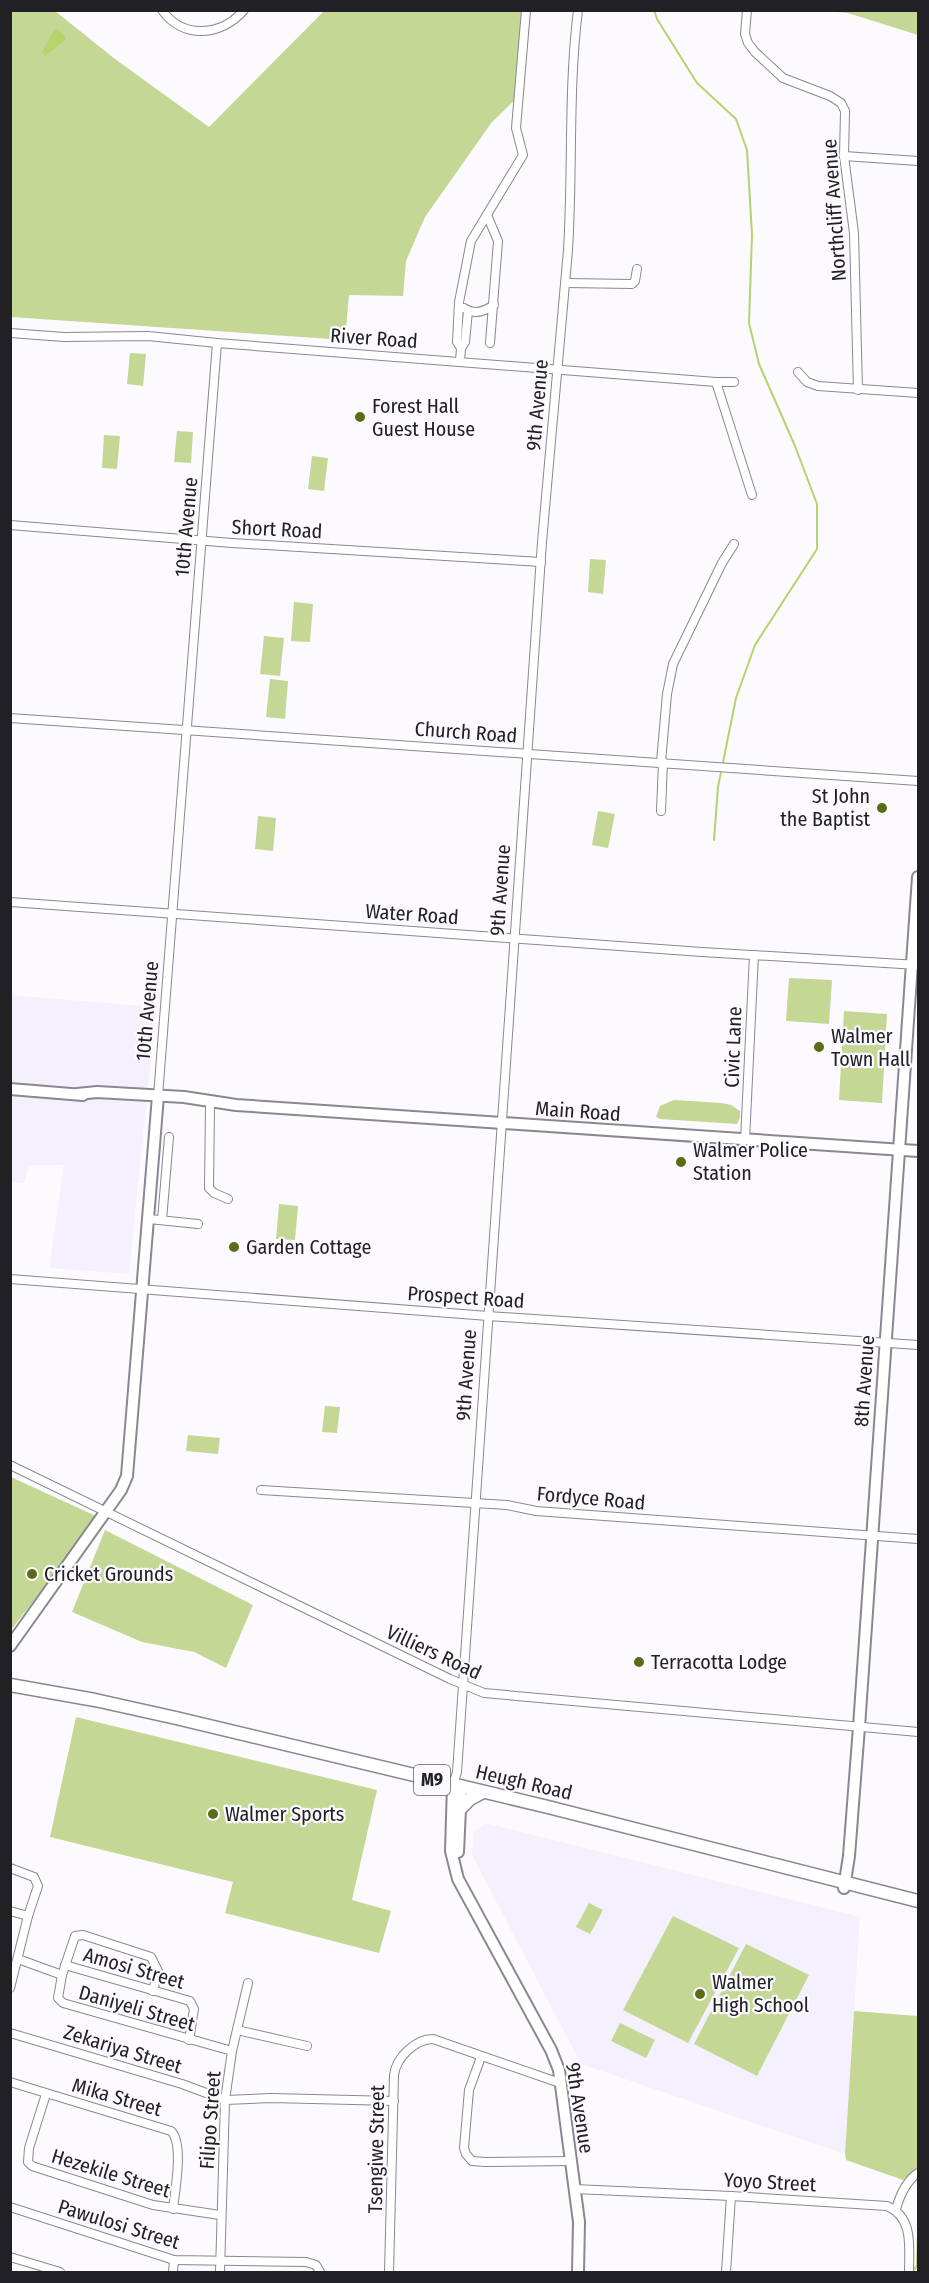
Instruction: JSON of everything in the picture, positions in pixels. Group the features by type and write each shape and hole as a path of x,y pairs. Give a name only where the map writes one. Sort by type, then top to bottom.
{"main road":[{"name":"8th Avenue","path":"845,1885 859,1727 885,1343 916,965 918,877"},
{"name":"Main Road","path":"10,1089 918,1151"},
{"name":"Main Road","path":"158,1099 210,1105 236,1105"},
{"name":"10th Avenue","path":"10,1646 121,1490 127,1476 158,1099"},
{"name":"Heugh Road","path":"10,1678 88,1696 95,1700"},
{"name":"Heugh Road","path":"10,1685 95,1700 483,1792 768,1863 777,1868 918,1901"},
{"name":"9th Avenue","path":"457,1786 460,1809 458,1849 468,1899"},
{"name":"9th Avenue","path":"457,1786 452,1851 458,1879 559,2070 579,2222 578,2272"},
{"path":"460,1809 470,1799 483,1792"},
{"name":"Heugh Road","path":"845,1885 918,1908"}],"street":[{"path":"162,10 174,23 197,32 213,31 229,24 244,10"},
{"path":"461,348 457,342 459,303 471,240 523,155 516,128 526,10"},
{"name":"9th Avenue","path":"457,1786 541,562 566,283 570,215 570,110 578,10"},
{"name":"Northcliff Avenue","path":"747,10 745,34 755,52 787,81 830,96 843,105 846,113 844,156 854,233 858,390"},
{"path":"844,156 918,161"},
{"path":"487,215 498,241 490,343"},
{"path":"566,283 632,284 636,280 637,269"},
{"path":"459,303 468,311 483,312 494,305"},
{"path":"460,361 461,348 465,342 468,311"},
{"name":"River Road","path":"10,333 64,337 148,336 217,344 716,382 734,381"},
{"name":"10th Avenue","path":"158,1099 217,344"},
{"path":"798,372 812,385 918,393"},
{"path":"716,382 752,495"},
{"name":"Short Road","path":"10,525 203,541 541,562"},
{"path":"661,811 667,694 673,664 711,585 734,544"},
{"name":"Church Road","path":"10,718 528,752 918,781"},
{"name":"Water Road","path":"10,902 916,965"},
{"name":"Civic Lane","path":"745,1140 754,955"},
{"path":"210,1105 209,1188 214,1193 228,1198"},
{"path":"162,1220 169,1137"},
{"path":"149,1219 198,1224"},
{"name":"Prospect Road","path":"10,1279 918,1346"},
{"name":"Villiers Road","path":"10,1465 463,1685 484,1693 918,1732"},
{"name":"Fordyce Road","path":"261,1490 476,1502 536,1511 918,1539"},
{"path":"10,1868 36,1880 37,1892 28,1916 10,1988"},
{"path":"10,1911 28,1916"},
{"name":"Daniyeli Street","path":"153,1991 158,1971 151,1957 83,1935 75,1936 58,1994 59,2000 63,2003 232,2052"},
{"name":"Daniyeli Street","path":"18,1959 62,1975"},
{"name":"Amosi Street","path":"65,1965 179,1997 193,2004 189,2040"},
{"name":"Filipo Street","path":"220,2272 225,2100 232,2052 248,1983"},
{"path":"237,2030 307,2046"},
{"name":"Zekariya Street","path":"10,2033 182,2084 225,2100"},
{"name":"Tsengiwe Street","path":"389,2272 396,2066 418,2042 433,2039 560,2084"},
{"path":"481,2057 468,2098 464,2148 468,2158 472,2161 485,2162 570,2161"},
{"name":"Mika Street","path":"10,2082 155,2125 174,2133 177,2147 173,2209"},
{"name":"Hezekile Street","path":"46,2094 29,2148 28,2162 32,2166 136,2200 173,2209 220,2215"},
{"path":"225,2100 271,2098 394,2101"},
{"path":"909,2272 908,2227 896,2209 907,2184 918,2173"},
{"name":"Yoyo Street","path":"574,2189 878,2204 896,2209"},
{"path":"726,2272 731,2196"},
{"name":"Pawulosi Street","path":"10,2207 174,2260 306,2262 316,2265 320,2272"},
{"path":"10,2257 60,2272"},
{"path":"173,2272 174,2260"}],"shaded area":[{"path":"11,11 55,11 115,59 209,127 324,11 526,11 518,97 492,122 425,217 406,261 403,296 349,295 345,340 11,317"},
{"path":"824,11 918,11 918,35 848,13"},
{"path":"57,29 65,36 65,40 45,56 42,52 50,36"},
{"path":"130,353 146,354 143,386 127,384"},
{"path":"177,431 193,432 191,463 174,462"},
{"path":"104,435 120,436 117,469 102,468"},
{"path":"312,456 328,458 324,491 308,489"},
{"path":"590,559 606,560 603,594 588,592"},
{"path":"294,602 313,604 310,642 291,641"},
{"path":"264,636 284,638 280,676 260,674"},
{"path":"270,679 288,681 285,719 266,717"},
{"path":"598,811 615,814 608,848 592,845"},
{"path":"258,816 276,818 273,851 255,849"},
{"path":"789,978 832,980 829,1024 786,1021"},
{"path":"10,995 156,1007 129,1274 49,1268 64,1165 29,1165 24,1183 11,1182"},
{"path":"844,1011 887,1014 882,1103 839,1100"},
{"path":"674,1100 731,1105 740,1111 740,1118 737,1124 656,1117 660,1106"},
{"path":"279,1204 298,1206 295,1240 276,1239"},
{"path":"325,1406 340,1407 337,1433 322,1432"},
{"path":"188,1435 220,1438 218,1454 186,1451"},
{"name":"Cricket Grounds","path":"11,1477 98,1517 11,1630"},
{"path":"105,1530 253,1605 226,1668 194,1652 142,1642 72,1612"},
{"name":"Walmer Sports","path":"76,1717 377,1790 352,1900 391,1911 379,1953 225,1913 233,1882 50,1837"},
{"name":"Walmer High School","path":"486,1823 860,1917 845,2154 581,2064 472,1855 474,1832"},
{"path":"589,1903 603,1910 590,1934 576,1927"},
{"path":"673,1916 739,1948 688,2043 623,2010"},
{"path":"746,1944 809,1975 757,2076 694,2044"},
{"path":"854,2011 918,2016 918,2168 903,2180 846,2160"},
{"path":"620,2023 655,2040 646,2058 611,2041"}],"waterway":[{"path":"654,10 657,19 697,83 736,119 747,150 752,235 749,323 759,364 795,446 817,504 817,549 755,645 736,698 718,787 714,840"},
{"path":"912,2271 917,2266 918,2233"}],"place":[{"name":"Forest Hall Guest House","path":"360,417"},
{"name":"St John the Baptist","path":"882,808"},
{"name":"Walmer Town Hall","path":"819,1047"},
{"name":"Walmer Police Station","path":"681,1162"},
{"name":"Garden Cottage","path":"234,1247"},
{"name":"Cricket Grounds","path":"32,1574"},
{"name":"Terracotta Lodge","path":"639,1662"},
{"name":"Walmer Sports","path":"213,1814"},
{"name":"Walmer High School","path":"700,1994"}]}
